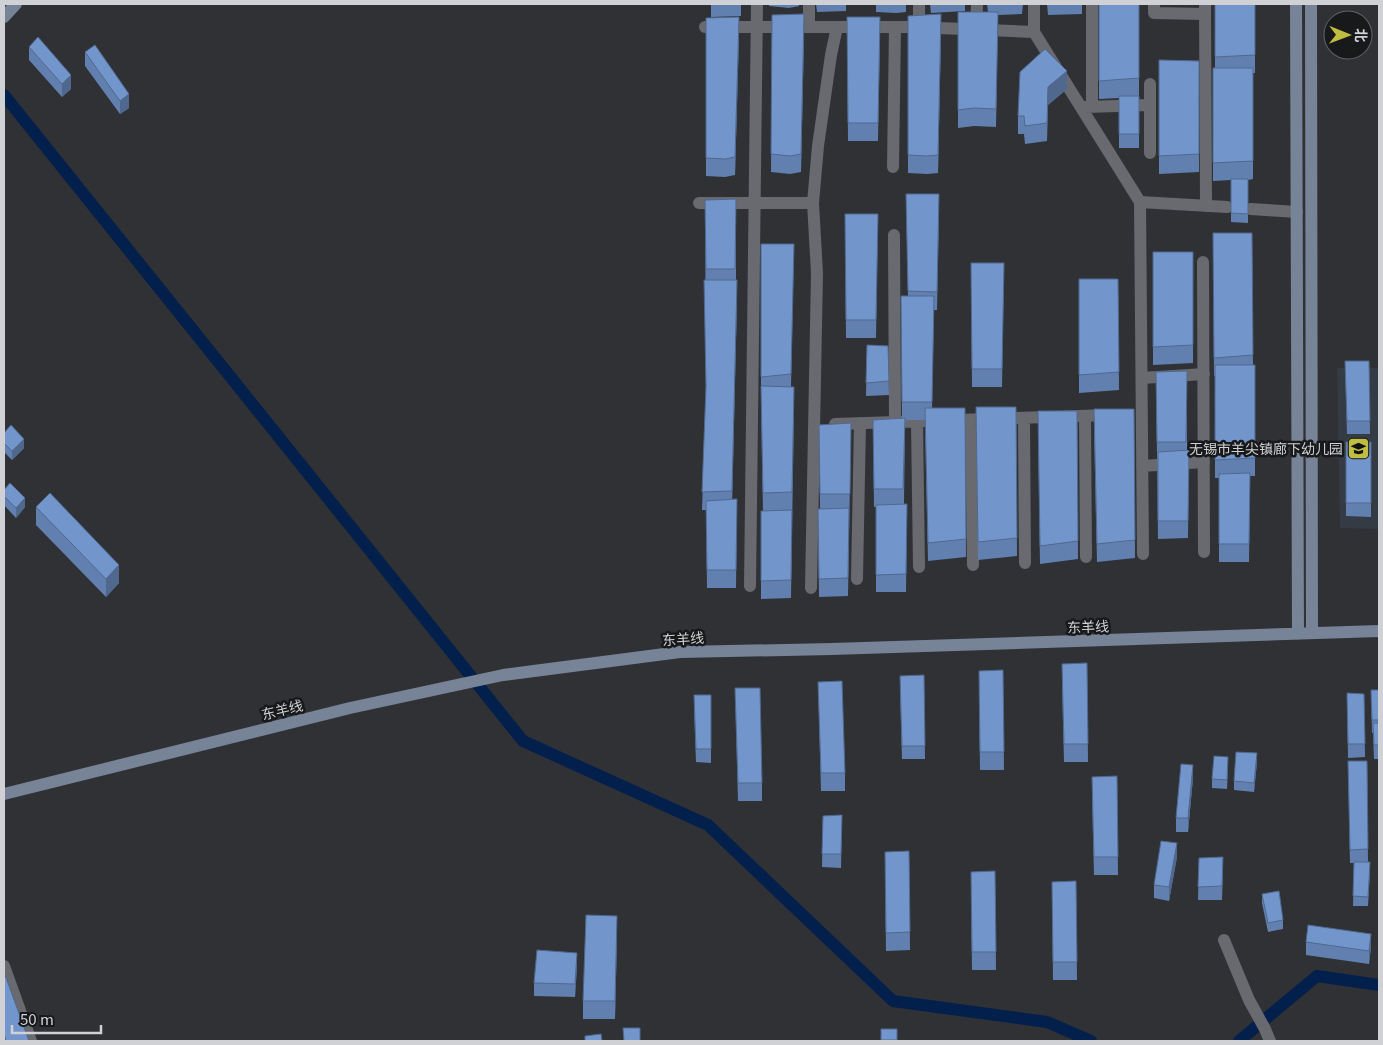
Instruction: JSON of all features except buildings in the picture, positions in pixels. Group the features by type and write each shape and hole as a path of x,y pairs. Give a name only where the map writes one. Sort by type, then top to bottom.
{"main road":[{"path":"4,18 16,4"},
{"path":"1296,4 1298,634"},
{"path":"1311,4 1312,633"},
{"name":"东羊线","path":"4,794 350,708 503,675 680,652 832,649 1379,631"}],"street":[{"path":"750,586 757,4"},
{"path":"809,4 810,27"},
{"path":"919,4 919,27"},
{"path":"976,29 977,4"},
{"path":"1034,4 1034,32 1087,107 1140,202 1142,378 1132,415 1142,466 1143,554"},
{"path":"1087,107 1092,4"},
{"path":"1154,4 1154,13 1205,9 1206,206"},
{"path":"705,27 919,27 1034,32"},
{"path":"811,588 817,272 814,203 818,146 836,27"},
{"path":"893,167 895,27"},
{"path":"1150,84 1150,153"},
{"path":"1087,107 1150,105"},
{"path":"1140,202 1227,208"},
{"path":"699,203 814,203"},
{"path":"1251,209 1297,212"},
{"path":"894,235 895,422"},
{"path":"1203,262 1204,552"},
{"path":"1142,378 1204,374"},
{"path":"814,425 1132,415"},
{"path":"1084,416 1086,557"},
{"path":"1024,418 1024,563"},
{"path":"972,420 973,565"},
{"path":"916,422 919,567"},
{"path":"858,579 860,423"},
{"path":"1142,466 1204,462"},
{"path":"1224,940 1249,1000 1266,1029 1270,1041"},
{"path":"4,966 31,1041"}],"shaded area":[{"name":"无锡市羊尖镇廊下幼儿园","path":"1337,368 1379,368 1379,529 1340,528"}],"waterway":[{"path":"4,95 523,741 708,825 893,1001 1047,1022 1091,1041"},
{"path":"1239,1041 1317,976 1379,985"}],"place":[{"name":"无锡市羊尖镇廊下幼儿园","path":"1359,448"}]}
